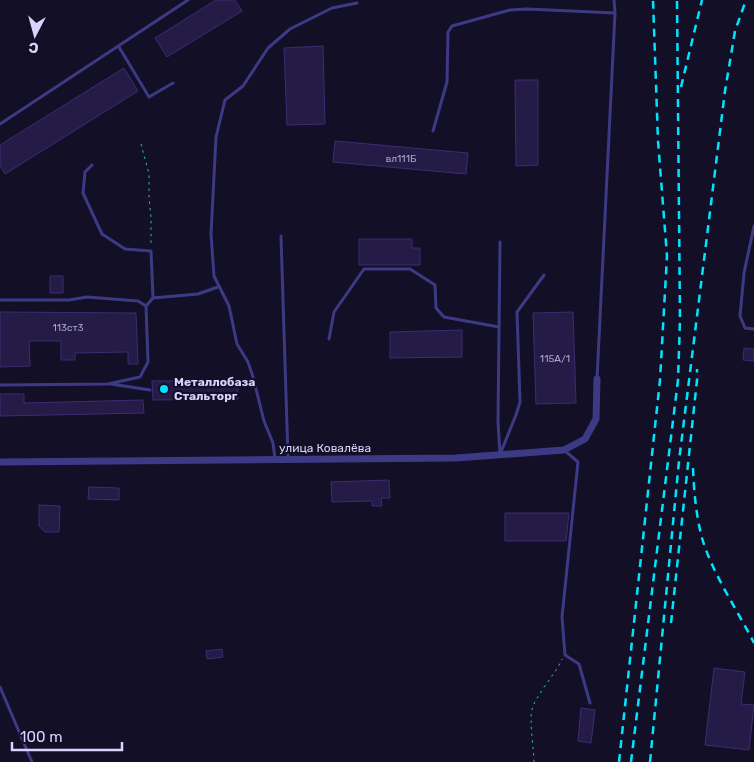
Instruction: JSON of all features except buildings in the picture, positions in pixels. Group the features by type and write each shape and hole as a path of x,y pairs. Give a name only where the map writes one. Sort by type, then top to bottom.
{"street":[{"name":"улица Ковалёва","path":"0,462 456,458 564,450 585,439 596,419 597,379"}],"lane":[{"path":"0,124 188,0"},
{"path":"597,379 615,13 614,0"},
{"path":"275,460 273,443 264,421 254,377 248,362 237,344 229,306 214,276 211,234 216,137 225,100 243,86 268,48 290,29 332,8 357,3"},
{"path":"434,131 448,82 448,32 452,26 510,10 615,13"},
{"path":"119,47 149,97 174,83"},
{"path":"92,165 85,172 83,193 102,234 125,249 151,251 153,298 146,306 148,362 140,377 108,384"},
{"path":"754,226 744,273 740,316 745,328 754,329"},
{"path":"281,236 288,459"},
{"path":"500,242 498,422 500,455"},
{"path":"329,339 334,312 364,269 410,269 435,285 436,308 444,317 500,327"},
{"path":"500,455 520,402 517,312 544,275"},
{"path":"153,298 198,294 218,287"},
{"path":"0,300 69,300 87,297 138,301 146,306"},
{"path":"0,385 108,384 150,390"},
{"path":"564,450 578,462 562,617 564,655 579,664 590,703"},
{"path":"0,687 32,762"}],"path":[{"path":"141,144 149,174 151,251"},
{"path":"534,762 532,710 564,655"}],"railway":[{"path":"619,762 660,380 667,256 658,141 653,0"},
{"path":"631,762 678,380 680,319 677,0"},
{"path":"681,87 702,0"},
{"path":"650,762 679,461 725,91 735,31 746,0"},
{"path":"671,623 697,369"},
{"path":"693,468 697,512 702,538 712,565 754,643"}],"place":[{"name":"Металлобаза Стальторг","path":"164,389"}]}
